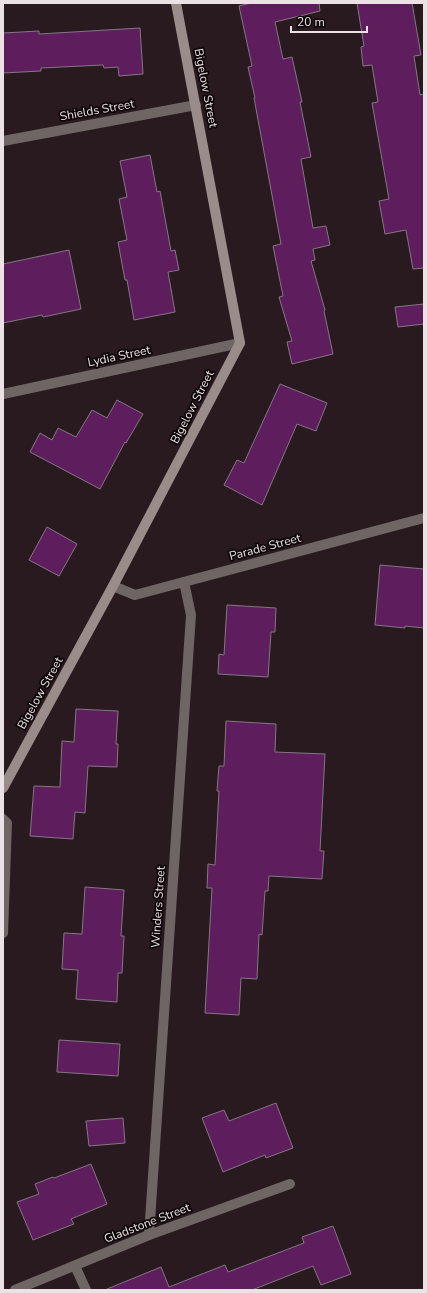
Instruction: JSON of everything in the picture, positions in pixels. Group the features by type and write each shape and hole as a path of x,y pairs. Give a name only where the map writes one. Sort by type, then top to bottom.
{"street":[{"name":"Bigelow Street","path":"3,788 114,586 240,343 176,3"},
{"name":"Shields Street","path":"3,140 196,105"},
{"name":"Lydia Street","path":"3,394 240,343"},
{"name":"Parade Street","path":"114,586 135,595 424,518"},
{"name":"Winders Street","path":"149,1235 192,615 184,582"},
{"path":"3,819 7,823 3,933"},
{"name":"Gladstone Street","path":"15,1290 149,1235 290,1184"},
{"path":"75,1266 86,1290"}],"building":[{"path":"251,3 319,3 320,11 275,22 283,59 292,57 302,102 300,102 311,157 301,159 313,228 326,226 330,245 313,249 315,260 311,261 325,310 333,354 292,364 287,342 292,341 279,297 283,296 273,246 281,244 248,67 252,66 239,6"},
{"path":"357,3 412,3 421,55 414,56 420,95 424,94 424,268 413,269 406,230 385,234 379,201 389,199 372,103 378,102 372,65 363,66 361,47 364,46"},
{"path":"140,28 143,74 119,76 118,67 104,68 103,65 41,68 41,71 3,73 3,33 39,31 39,34"},
{"path":"150,155 157,192 160,191 171,251 175,250 179,270 168,272 175,312 134,320 118,242 127,240 119,199 127,197 120,161"},
{"path":"69,250 81,309 3,323 3,264"},
{"path":"424,304 424,324 398,327 395,307"},
{"path":"280,384 327,403 316,431 297,424 262,505 224,485 237,460 244,463"},
{"path":"117,400 143,414 126,443 125,442 100,489 30,452 40,433 52,440 58,428 76,437 92,410 107,418"},
{"path":"47,527 77,544 59,576 29,560"},
{"path":"380,565 424,569 424,628 375,625"},
{"path":"227,605 276,608 275,632 271,632 268,677 218,674 219,654 224,655"},
{"path":"76,709 118,711 116,744 118,744 117,767 88,766 85,813 75,812 73,839 30,836 34,786 60,787 62,741 74,742"},
{"path":"226,721 276,724 275,752 325,754 320,851 324,851 322,879 269,876 268,891 265,891 262,935 259,934 257,979 241,978 239,1015 205,1013 212,888 207,888 208,864 215,865 219,791 217,791 219,766 224,766"},
{"path":"85,887 124,890 121,936 124,936 122,973 118,973 117,1002 76,999 78,970 62,969 64,933 82,934"},
{"path":"59,1040 120,1044 118,1076 57,1072"},
{"path":"276,1103 293,1148 266,1158 265,1155 223,1172 202,1118 224,1110 229,1121"},
{"path":"123,1118 125,1143 89,1146 86,1121"},
{"path":"91,1164 107,1204 71,1219 74,1224 33,1240 17,1202 39,1194 35,1184"},
{"path":"333,1226 351,1274 321,1285 313,1266 252,1290 107,1290 161,1267 169,1287 225,1265 228,1272 304,1243 302,1237"}]}
